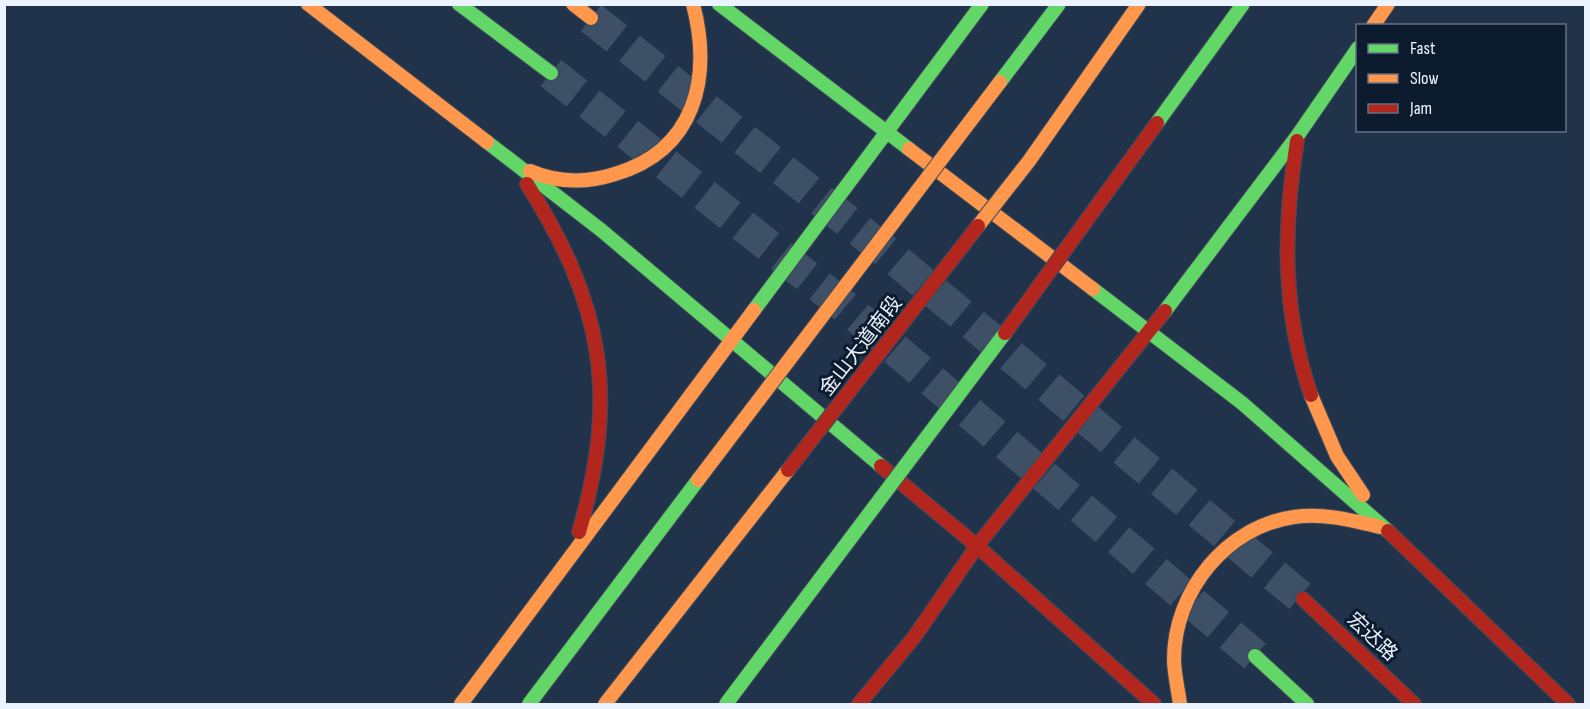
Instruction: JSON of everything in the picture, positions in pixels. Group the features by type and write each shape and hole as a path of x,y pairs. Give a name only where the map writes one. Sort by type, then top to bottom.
{"main road":[{"path":"308,4 601,230 977,546 1154,705"},
{"path":"459,4 551,73"},
{"path":"573,4 591,18"},
{"path":"510,160 534,173 561,179 588,181 623,173 640,166 662,150 680,130 693,108 702,83 704,48 693,4"},
{"path":"719,4 1242,403 1384,529 1568,705"},
{"path":"461,705 982,4"},
{"path":"529,705 1059,4"},
{"name":"金山大道南段","path":"605,705 1029,161 1138,4"},
{"path":"726,705 997,342 1243,4"},
{"path":"1374,24 1388,4"},
{"path":"859,705 915,636 977,546 1150,331 1298,135 1356,51"},
{"path":"1298,135 1289,180 1284,237 1290,316 1300,363 1330,439 1359,490 1388,528 1420,563"},
{"path":"499,151 549,215 584,289 595,328 601,368 603,410 600,451 579,531 562,568"},
{"path":"1180,705 1174,657 1179,621 1188,595 1203,572 1222,550 1246,533 1272,521 1300,514 1329,514 1357,519 1384,529"},
{"name":"宏达路","path":"1303,599 1414,705"},
{"path":"1255,656 1306,705"}],"tunnel":[{"path":"591,18 884,250 1303,599"},
{"path":"551,73 842,304 1255,656"}],"traffic: fast":[{"path":"459,4 551,73"},
{"path":"719,4 909,149"},
{"path":"754,310 982,4"},
{"path":"1000,82 1059,4"},
{"path":"1157,123 1243,4"},
{"path":"1165,311 1298,135 1356,51"},
{"path":"487,142 601,230 881,466"},
{"path":"1093,289 1242,403 1388,531"},
{"path":"726,704 1005,333"},
{"path":"529,704 698,480"},
{"path":"1255,656 1307,704"}],"traffic: slow":[{"path":"308,4 487,142"},
{"path":"573,4 591,18"},
{"path":"530,171 562,180 594,179 615,174 642,163 664,148 680,129 692,107 698,84 700,58 693,4"},
{"path":"978,226 1029,161 1139,4"},
{"path":"1374,24 1388,4"},
{"path":"698,480 1000,82"},
{"path":"909,149 1093,289"},
{"path":"461,704 754,310"},
{"path":"1311,395 1337,456 1363,495"},
{"path":"605,704 788,470"},
{"path":"1180,704 1174,659 1176,634 1183,609 1194,587 1209,566 1227,548 1247,533 1270,523 1294,517 1327,517 1380,527"}],"traffic: jam":[{"path":"1005,333 1157,123"},
{"path":"1297,141 1289,205 1288,269 1295,332 1301,364 1311,395"},
{"path":"527,184 553,228 573,270 587,311 596,352 600,393 598,437 591,483 579,532"},
{"path":"788,470 978,226"},
{"path":"859,704 915,636 977,546 1165,311"},
{"path":"881,466 977,546 1154,704"},
{"path":"1388,531 1568,704"},
{"path":"1303,599 1414,704"}]}
